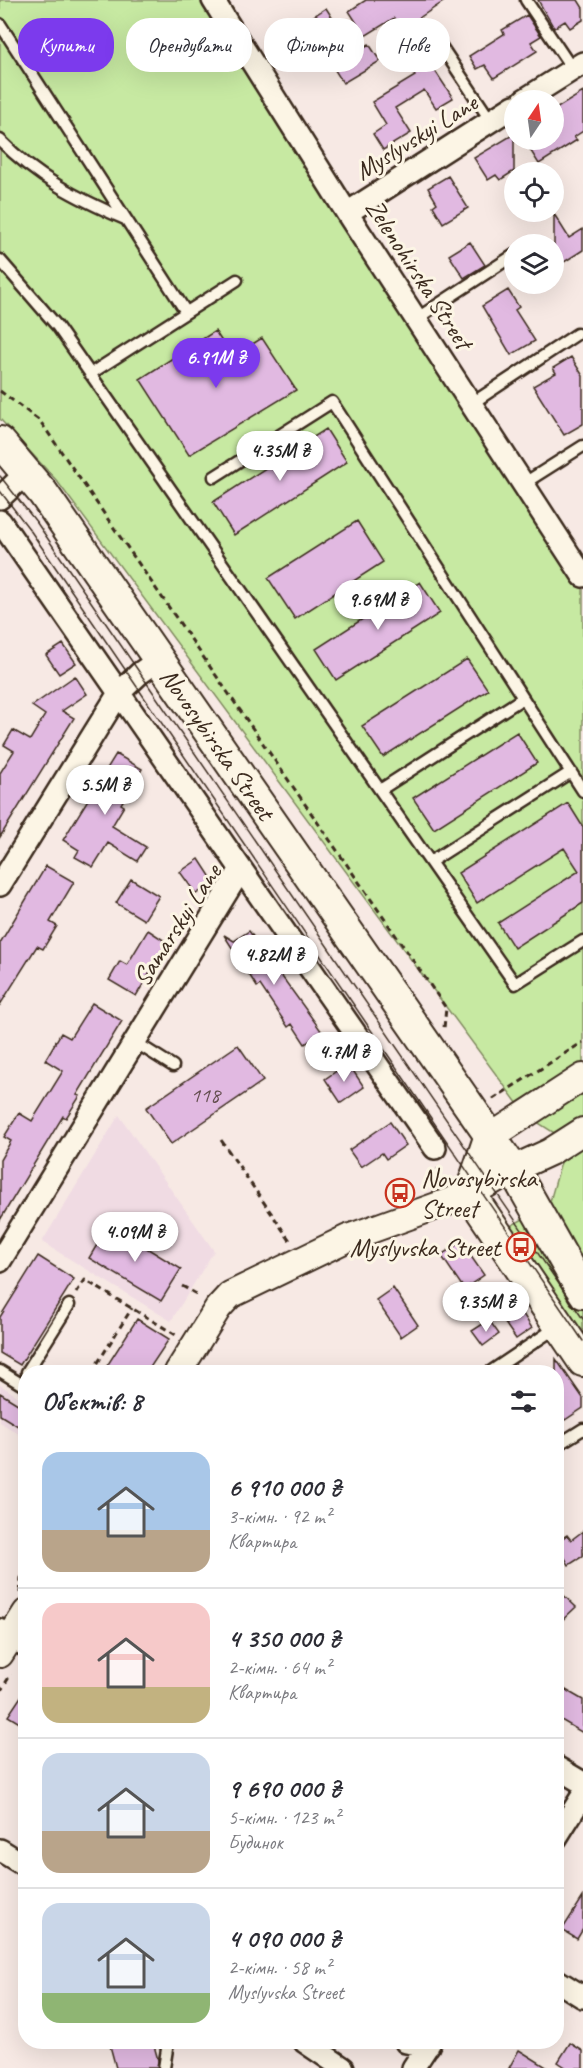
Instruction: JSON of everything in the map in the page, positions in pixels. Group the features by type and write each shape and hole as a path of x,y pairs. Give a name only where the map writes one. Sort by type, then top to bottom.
{"main road":[{"name":"Novosybirska Street","path":"0,442 27,472 489,1138 513,1169 583,1293"},
{"path":"489,1138 470,1194 571,1319 583,1361"}],"street":[{"name":"Zelenohirska Street","path":"213,0 347,213 523,484 581,568"},
{"path":"540,90 578,66"},
{"name":"Myslyvskyi Lane","path":"347,213 504,113"},
{"path":"0,498 27,472"},
{"name":"Novosybirska Street","path":"0,521 241,869"},
{"path":"0,885 119,693 140,673 159,660"},
{"name":"Samarskyi Lane","path":"0,1261 241,869 435,1148"},
{"path":"489,1138 583,1077"},
{"path":"182,1365 218,1308 230,1295 348,1238 470,1194 513,1169 548,1154 583,1131"},
{"path":"529,1197 548,1154"},
{"path":"9,1642 18,1627"},
{"path":"564,1772 583,1783"},
{"path":"564,1826 583,1796"},
{"path":"0,1850 18,1861"},
{"path":"564,1985 583,1997"},
{"path":"315,2049 343,2068"},
{"path":"413,2068 426,2049"}],"lane":[{"path":"526,0 578,66"},
{"path":"0,24 186,312"},
{"path":"450,60 491,121"},
{"path":"0,140 20,160 71,195 126,219"},
{"path":"0,260 57,326 515,984 583,941"},
{"path":"416,319 504,262"},
{"path":"90,374 237,280"},
{"path":"471,404 577,334"},
{"path":"214,477 332,402 583,791"},
{"path":"523,484 583,446"},
{"path":"380,790 524,699"},
{"path":"430,862 571,772"},
{"path":"135,1042 174,1066"},
{"path":"34,1365 69,1305"},
{"path":"501,1365 571,1319"},
{"path":"0,1371 18,1377"},
{"path":"564,1441 583,1429"},
{"path":"164,2068 166,2049"}],"path":[{"path":"0,391 40,421 446,1008 444,1030"},
{"path":"493,1099 583,1042"},
{"path":"487,1091 498,1107"},
{"path":"221,1140 292,1244"},
{"path":"85,1280 179,1337"},
{"path":"182,1286 204,1299"},
{"path":"96,1365 132,1308"}],"shaded area":[{"path":"119,1115 214,1251 171,1321 42,1242"},
{"path":"0,1385 18,1397 18,1434 0,1422"}],"green space":[{"path":"0,0 213,0 225,18 126,18 126,72 252,72 252,61 583,576 583,1362 490,1237 549,1205 567,1141 526,1115 57,481 0,419"}],"building":[{"path":"366,0 446,0 419,18 376,18 376,29 365,36 364,18 353,18 349,11"},
{"path":"538,0 578,0 583,8 583,20 570,28 565,21 554,28"},
{"path":"326,8 332,18 311,18"},
{"path":"527,15 541,36 531,42 537,51 494,78 485,65 477,69 469,56 504,34 502,30"},
{"path":"369,44 376,55 376,63 364,71 364,47"},
{"path":"336,72 362,72 343,83"},
{"path":"412,72 436,72 453,98 436,108 424,90 395,108 411,133 383,150 373,134 386,125 372,102 415,76"},
{"path":"583,92 583,131 574,137 577,140 564,148 564,104"},
{"path":"504,140 504,150 514,150 514,162 504,162 504,177 500,180 496,175 488,180 474,158"},
{"path":"530,150 561,150 542,162 538,162"},
{"path":"448,176 468,208 443,223 433,206 437,203 428,188"},
{"path":"554,222 559,222 569,238 583,229 583,250 564,262 564,234 554,234"},
{"path":"470,242 485,265 464,278 449,255"},
{"path":"504,292 511,294 519,307 515,310 535,341 511,355 482,306"},
{"path":"215,331 232,357 262,338 296,390 189,455 140,379"},
{"path":"571,357 583,376 583,424 564,435 533,386 556,373 553,368"},
{"path":"326,429 347,462 234,535 213,502"},
{"path":"357,521 383,562 295,619 268,578"},
{"path":"420,582 440,613 336,680 316,649"},
{"path":"63,644 76,663 59,674 46,655"},
{"path":"467,659 488,690 383,757 362,726"},
{"path":"75,676 87,694 62,711 74,718 0,837 0,773 14,751 4,745 13,730 30,740 45,715 32,706"},
{"path":"517,732 537,763 434,829 413,798"},
{"path":"116,754 142,769 121,804 124,806 112,826 146,847 137,861 108,843 93,867 75,857 79,850 63,840"},
{"path":"568,803 583,827 583,903 514,948 498,923 579,871 564,848 477,903 458,873"},
{"path":"199,859 214,882 196,894 180,872"},
{"path":"46,866 74,882 50,922 57,926 43,949 37,946 0,1005 0,943"},
{"path":"131,879 159,896 144,920 116,903"},
{"path":"148,930 168,943 136,996 109,980 120,961 127,965"},
{"path":"249,931 322,1032 305,1044 292,1024 288,1027 260,985 257,987 224,935 234,941"},
{"path":"92,1003 122,1021 77,1095 80,1096 66,1118 63,1116 0,1220 0,1160 11,1141 4,1137 19,1113 32,1121 63,1071 45,1060 61,1033 70,1038"},
{"path":"238,1045 263,1081 171,1144 146,1108"},
{"path":"348,1063 364,1087 341,1103 325,1079"},
{"path":"390,1122 406,1145 386,1159 382,1153 361,1167 349,1150"},
{"path":"109,1225 181,1269 161,1301 89,1258"},
{"path":"461,1242 484,1275 464,1289 441,1255"},
{"path":"38,1256 74,1279 20,1365 0,1353 0,1317"},
{"path":"393,1288 418,1325 401,1337 376,1300"},
{"path":"519,1308 532,1328 516,1339 502,1319"},
{"path":"137,1319 169,1339 152,1365 107,1365"},
{"path":"489,1320 499,1334 483,1346 472,1331"},
{"path":"564,1371 583,1398 583,1408 565,1420"},
{"path":"0,1393 18,1404 18,1426 0,1415"},
{"path":"583,1531 583,1556 569,1565 564,1556 564,1537 567,1535 571,1540"},
{"path":"564,1596 576,1607 564,1618"},
{"path":"564,1689 583,1700 583,1733 564,1722"},
{"path":"18,1701 18,1722 8,1716"},
{"path":"583,1897 583,1929 577,1939 564,1931 564,1927"},
{"path":"570,2043 583,2051 583,2068 567,2068 558,2062"},
{"path":"111,2049 155,2049 158,2060 157,2068 116,2068"},
{"path":"519,2050 548,2068 509,2068"}],"tram line":[{"path":"0,476 37,523 583,1319"},
{"path":"0,491 30,530 583,1341"}],"place":[{"name":"Novosybirska Street","path":"400,1193"},
{"name":"Myslyvska Street","path":"521,1247"}]}
